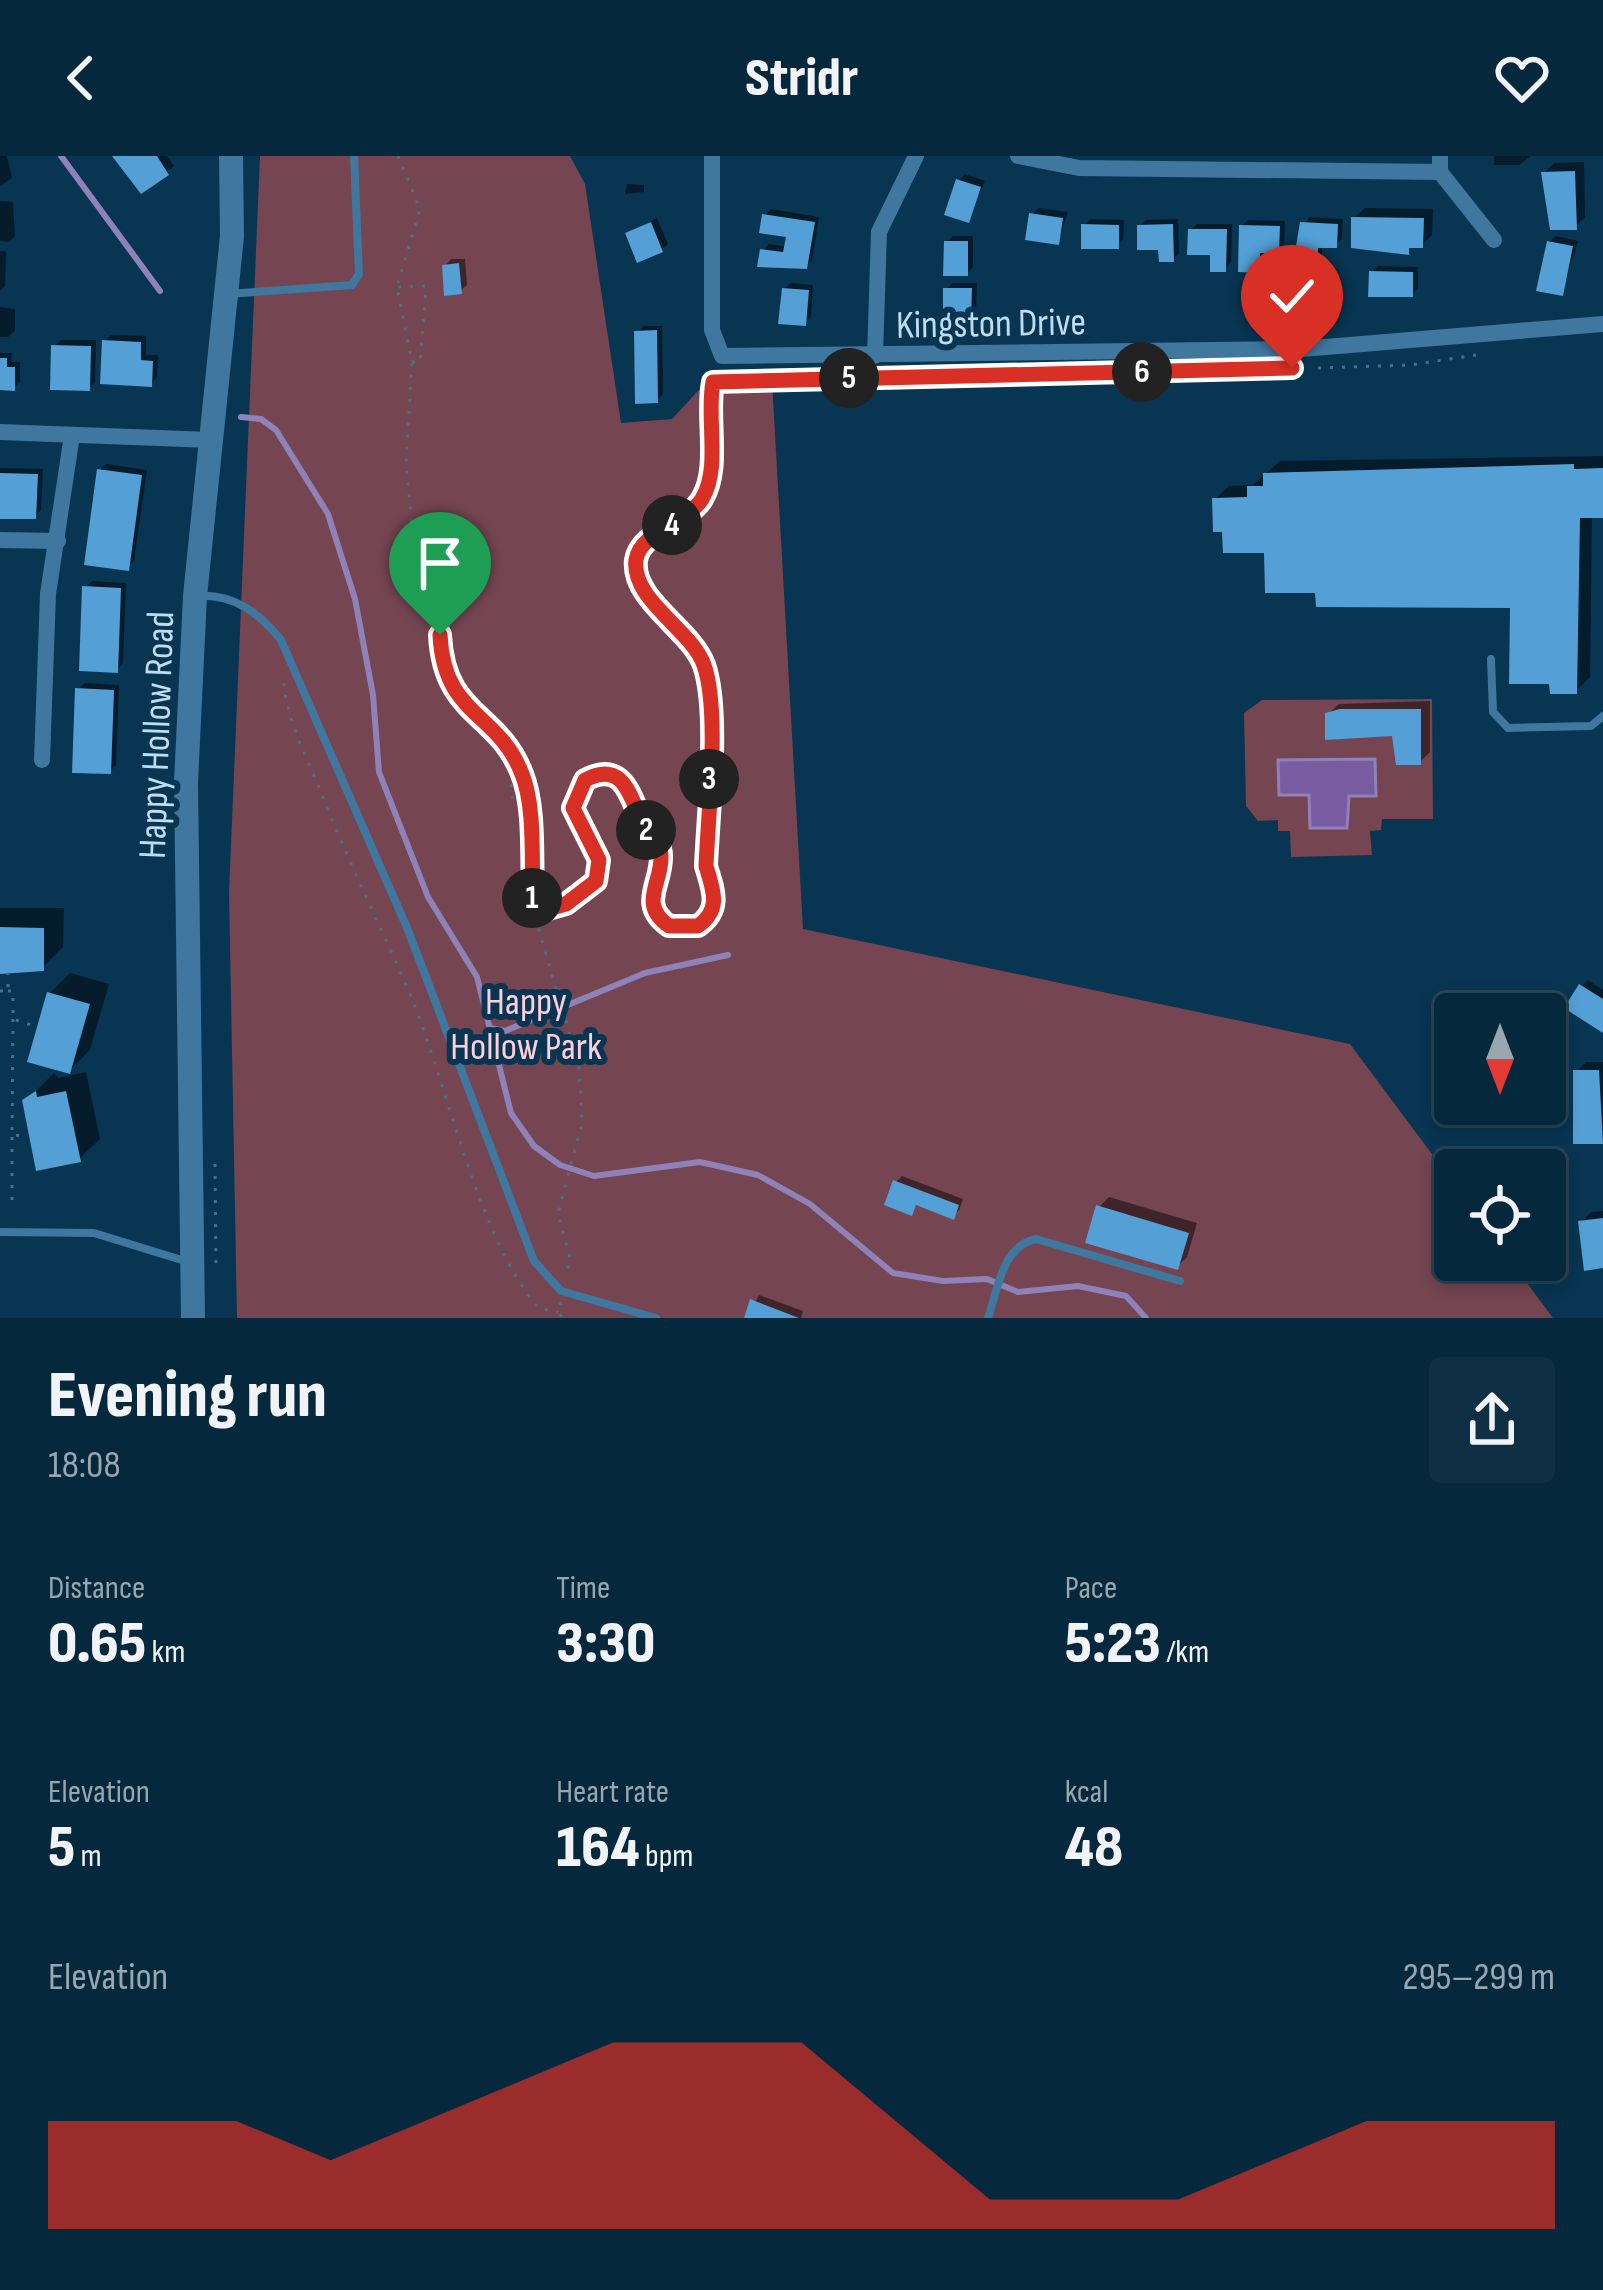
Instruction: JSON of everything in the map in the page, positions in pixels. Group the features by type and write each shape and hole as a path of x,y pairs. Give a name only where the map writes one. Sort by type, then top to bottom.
{"main road":[{"name":"Happy Hollow Road","path":"194,1318 186,782 195,596 225,294 231,156"}],"street":[{"name":"Kingston Drive","path":"712,156 713,345 722,356 1302,350 1603,324"},
{"path":"875,356 879,232 916,156"},
{"path":"1018,156 1079,168 1440,164 1494,240"},
{"path":"0,432 211,440"},
{"path":"43,760 49,594 72,435"},
{"path":"0,540 58,541"}],"lane":[{"path":"225,294 352,286 359,274 354,156"},
{"path":"195,596 233,601 267,623 281,640 408,930 534,1261 561,1291 656,1318"},
{"path":"1491,659 1492,712 1508,728 1591,726 1603,716"},
{"path":"0,1232 94,1233 192,1263"},
{"path":"988,1318 1015,1248 1036,1239 1180,1281"}],"path":[{"path":"283,679 285,701 304,753 372,918 407,987 492,1220 527,1294 538,1308 560,1315 570,1258 558,1213 582,1123 579,1067 534,913 530,799 524,777 508,747 453,693 441,667 440,635 407,497 412,362 397,287 419,209 398,156"},
{"path":"397,287 426,287 423,351 419,362 412,362"},
{"path":"1304,368 1410,365 1486,353"},
{"path":"534,913 566,904 596,881 599,860 573,808 585,780 607,774 625,782 659,844 661,864 651,896 661,920 689,928 705,921 714,908 706,866 705,670 641,584 636,568 644,544 694,510 704,496 710,476 713,382 1236,370"},
{"path":"512,799 511,786 524,777"},
{"path":"8,974 8,992"},
{"path":"0,991 13,991 12,1200"},
{"path":"13,1019 34,1026"},
{"path":"12,1135 26,1136"}],"green space":[{"name":"Happy Hollow Park","path":"260,156 570,156 585,184 621,423 672,419 710,378 772,381 803,929 1350,1044 1434,1157 1434,1281 1526,1281 1553,1318 237,1318 229,892"},
{"path":"1432,699 1433,819 1382,819 1381,830 1370,831 1372,855 1291,857 1290,831 1278,831 1278,820 1258,821 1246,806 1244,713 1262,700"}],"shaded area":[{"path":"1375,759 1376,796 1349,796 1347,828 1310,828 1309,795 1279,795 1278,760"}],"building":[{"path":"112,156 157,156 169,175 141,194"},
{"path":"1575,171 1577,230 1550,230 1541,172"},
{"path":"956,179 981,187 969,223 944,215"},
{"path":"1029,213 1063,218 1059,245 1025,240"},
{"path":"762,214 815,222 807,269 757,267 760,249 783,252 786,237 759,233"},
{"path":"1351,217 1424,218 1423,248 1409,248 1409,255 1351,248"},
{"path":"651,222 663,252 637,263 625,233"},
{"path":"1300,222 1338,224 1337,248 1318,248 1317,271 1292,270"},
{"path":"1081,224 1119,225 1119,249 1081,249"},
{"path":"1173,224 1174,262 1159,262 1158,250 1137,250 1137,225"},
{"path":"1239,225 1280,226 1279,253 1260,253 1260,273 1238,272"},
{"path":"1188,229 1227,229 1226,272 1210,272 1210,255 1187,255"},
{"path":"944,241 968,241 968,276 943,276"},
{"path":"1547,241 1573,246 1563,296 1536,291"},
{"path":"459,263 462,294 444,296 442,265"},
{"path":"1369,271 1413,272 1413,297 1368,297"},
{"path":"782,288 809,290 806,326 778,324"},
{"path":"943,288 972,288 971,323 943,323"},
{"path":"657,330 658,403 635,404 634,331"},
{"path":"102,340 141,342 141,360 153,361 152,387 100,384"},
{"path":"51,345 91,346 90,391 50,390"},
{"path":"0,358 7,358 7,367 15,367 15,391 0,390"},
{"path":"1574,464 1574,469 1603,468 1603,518 1580,518 1577,694 1550,694 1549,684 1509,684 1510,608 1316,607 1315,593 1265,593 1264,553 1223,553 1222,532 1213,532 1212,498 1247,497 1247,486 1263,486 1263,473"},
{"path":"97,469 142,475 129,571 84,565"},
{"path":"0,473 38,474 36,519 0,519"},
{"path":"82,586 121,588 118,673 79,671"},
{"path":"75,688 114,690 111,774 72,773"},
{"path":"1421,709 1421,765 1396,765 1392,736 1325,740 1325,713"},
{"path":"0,927 44,928 44,971 0,974"},
{"path":"1579,984 1603,999 1603,1033 1566,1009"},
{"path":"47,992 90,1004 70,1074 27,1062"},
{"path":"1573,1070 1599,1070 1603,1144 1573,1144"},
{"path":"36,1091 37,1097 66,1091 81,1162 36,1171 22,1100"},
{"path":"893,1180 959,1205 954,1220 916,1205 912,1216 884,1205"},
{"path":"1096,1205 1189,1233 1178,1270 1085,1243"},
{"path":"1603,1218 1603,1268 1584,1271 1578,1221"},
{"path":"750,1299 799,1318 744,1318"}],"waterway":[{"path":"61,156 160,291"},
{"path":"241,417 261,419 276,430 328,514 355,599 373,695 379,772 428,897 477,977 511,1113 534,1146 560,1165 594,1176 700,1162 758,1175 810,1204 893,1273 943,1281 987,1279 1018,1292 1078,1286 1126,1296 1146,1318"},
{"path":"490,1028 505,1031 645,973 728,955"}],"route":[{"path":"440,635 441,667 453,693 508,747 524,777 530,799 528,856 534,913 566,904 596,881 599,860 573,808 585,780 607,774 625,782 646,830 659,844 661,864 652,906 669,926 698,926 714,908 715,895 706,866 710,788 705,670 701,658 641,584 636,560 644,544 694,510 704,496 710,476 708,421 713,382 1292,368"}]}
